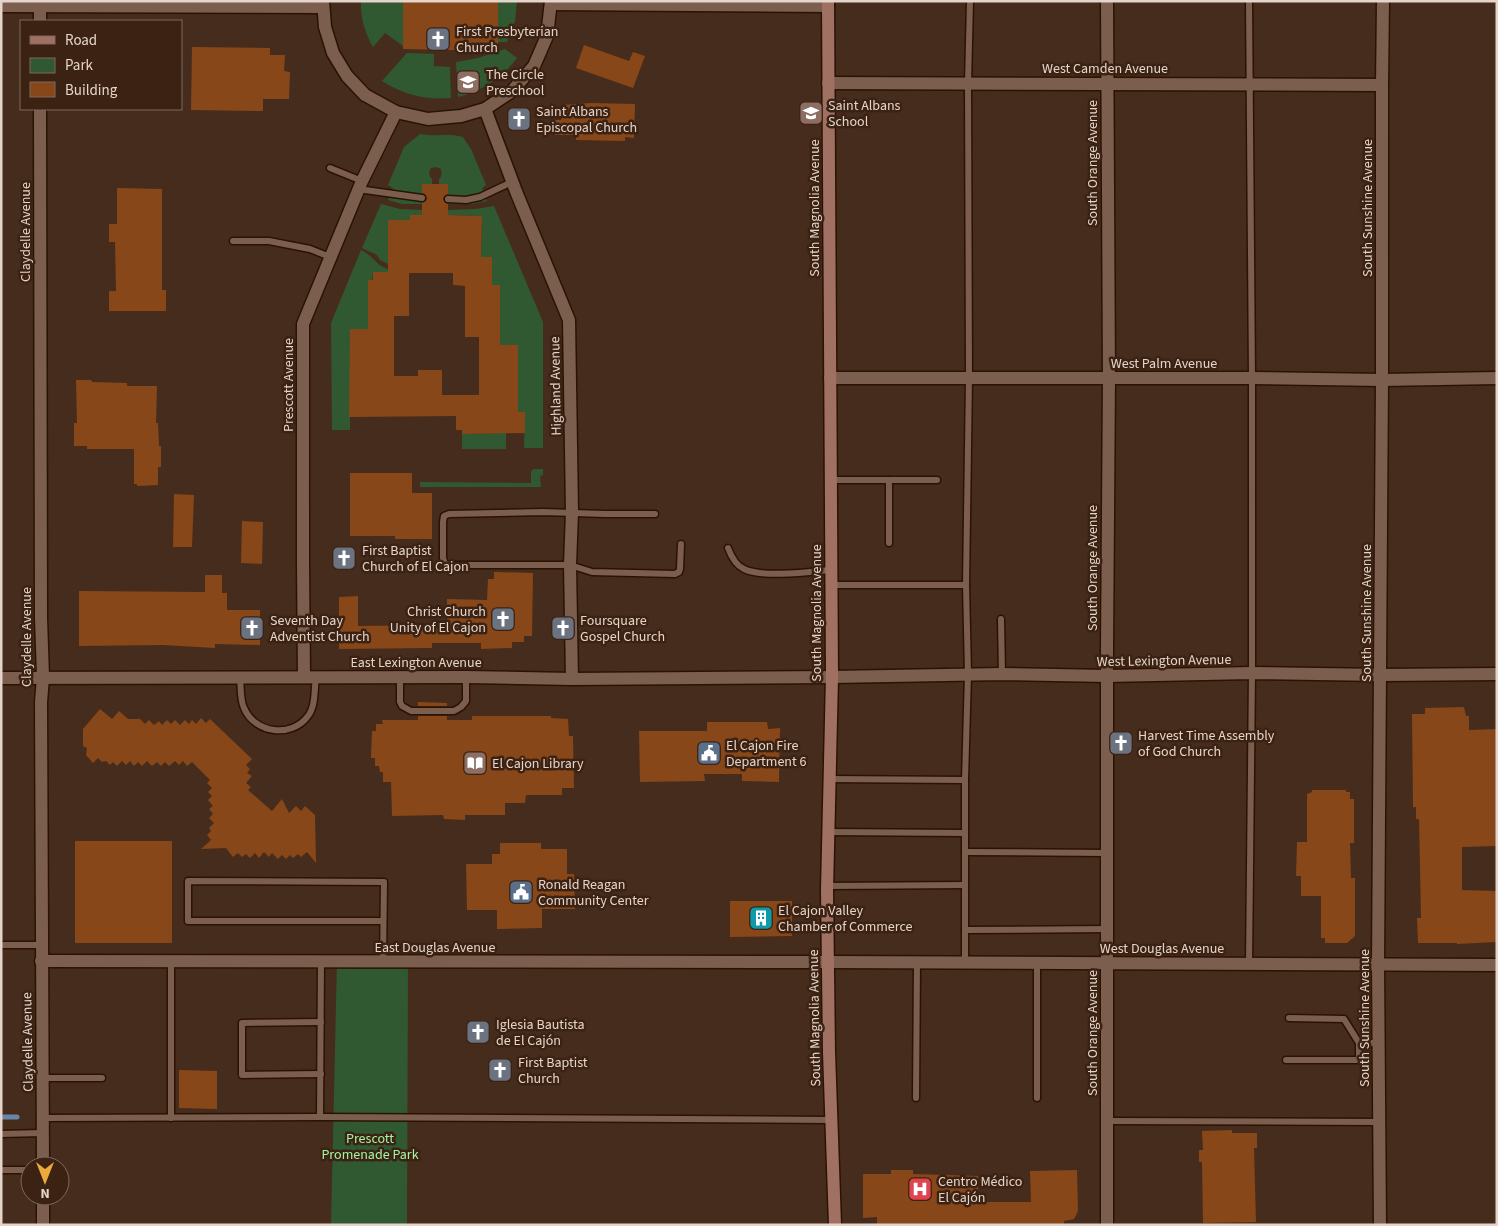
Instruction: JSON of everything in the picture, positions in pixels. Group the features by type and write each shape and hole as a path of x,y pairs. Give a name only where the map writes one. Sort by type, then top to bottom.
{"main road":[{"name":"South Magnolia Avenue","path":"828,4 832,677 826,886 828,1052 835,1225"}],"street":[{"name":"South Orange Avenue","path":"1107,1 1107,1225"},
{"name":"South Sunshine Avenue","path":"1380,1225 1378,964 1383,1"},
{"path":"1,6 40,3 323,4 325,27 333,53 347,76 365,95 396,112 428,119 461,116 485,109 512,91 534,66 547,36 551,2 828,4"},
{"path":"40,3 40,20"},
{"name":"West Camden Avenue","path":"828,83 1382,84"},
{"name":"Highland Avenue","path":"485,109 512,182 569,320 572,679"},
{"name":"Claydelle Avenue","path":"40,110 43,1156"},
{"name":"Prescott Avenue","path":"310,677 302,563 302,324 360,185 396,112"},
{"name":"West Palm Avenue","path":"830,378 1252,378 1382,380 1497,378"},
{"name":"West Lexington Avenue","path":"832,677 968,674 1107,676 1252,673 1497,674"},
{"name":"East Lexington Avenue","path":"1,678 466,677 572,679 832,677"},
{"name":"East Douglas Avenue","path":"41,961 828,962"},
{"name":"West Douglas Avenue","path":"828,962 1497,965"},
{"path":"43,1206 43,1225"}],"lane":[{"path":"965,963 965,780 968,674 966,585 969,378 968,84 970,1"},
{"path":"1249,1 1252,378 1252,673 1249,964"},
{"path":"330,168 360,185 422,198"},
{"path":"448,199 466,200 480,197 512,182"},
{"path":"233,241 269,241 310,249 330,257"},
{"path":"830,480 937,480"},
{"path":"889,480 889,543"},
{"path":"655,514 572,512 449,514 444,516 443,522 443,558 445,564 451,566 570,566 592,572 675,574 680,570 681,544"},
{"path":"728,548 732,560 744,569 763,573 830,570"},
{"path":"830,585 966,585"},
{"path":"1001,619 1002,674"},
{"path":"240,677 243,707 250,719 261,728 282,731 297,726 309,715 313,704 310,677"},
{"path":"400,677 400,702 402,706 411,711 454,711 461,707 466,701 466,677"},
{"path":"828,779 965,780"},
{"path":"827,832 965,833"},
{"path":"965,852 1107,853"},
{"path":"383,921 188,921 188,881 384,882 383,962"},
{"path":"826,886 965,885"},
{"path":"965,930 1107,929"},
{"path":"1,945 41,945"},
{"path":"171,961 171,1118"},
{"path":"320,1117 321,961"},
{"path":"916,1098 917,963"},
{"path":"1037,963 1037,1098"},
{"path":"1286,1060 1359,1060 1358,1043 1344,1019 1289,1018"},
{"path":"321,1022 242,1023 242,1075 321,1074"},
{"path":"1358,1043 1378,1043"},
{"path":"43,1078 102,1078"},
{"path":"43,1118 320,1117 831,1120"},
{"path":"1107,1122 1379,1122"},
{"path":"1,1134 43,1133"},
{"path":"1,1170 20,1170"}],"green space":[{"path":"361,1 403,1 403,46 385,33 373,47 364,25"},
{"path":"498,1 517,1 515,21 507,42 498,42"},
{"path":"505,49 517,58 505,72 484,87 458,97 456,62 478,58"},
{"path":"407,53 434,54 434,66 450,67 451,98 432,98 415,95 398,90 382,81"},
{"path":"420,134 463,137 471,149 486,185 482,188 487,201 473,204 448,204 448,184 439,184 439,179 442,175 441,169 436,167 431,168 429,172 432,184 422,184 422,204 402,204 388,200 393,188 388,185 404,147"},
{"path":"381,204 400,209 422,210 422,215 410,215 410,220 388,264 380,260 377,255 362,248"},
{"path":"494,206 543,322 543,448 524,448 525,412 518,412 518,345 500,345 500,285 492,285 492,257 481,257 482,216 448,215 448,210"},
{"path":"361,250 388,269 388,272 373,272 368,329 350,329 350,430 332,430 331,323"},
{"path":"506,433 506,449 462,449 462,434"},
{"path":"543,469 543,475 540,476 541,487 420,487 420,482 531,483 531,471"},
{"name":"Prescott Promenade Park","path":"337,961 408,961 407,1225 331,1225"}],"building":[{"path":"403,1 498,1 498,51 403,49"},
{"path":"584,45 629,61 633,52 645,56 633,88 576,68"},
{"path":"192,47 270,48 270,55 285,55 284,71 290,72 289,99 263,99 263,111 191,110"},
{"path":"591,103 635,104 634,138 625,137 625,141 576,140 576,135 555,135 555,120 561,120 562,105"},
{"path":"422,184 448,184 448,194 443,199 448,204 448,215 482,216 481,257 492,257 492,285 500,285 500,345 518,345 518,412 525,412 525,433 462,434 462,430 456,430 456,416 349,417 350,329 368,329 368,280 373,280 373,272 388,272 388,220 410,220 410,215 422,215 422,203 427,198 422,193","holes":["409,273 453,273 453,285 465,286 465,337 479,337 479,395 442,395 442,370 418,370 418,376 394,376 394,316 409,316"]},
{"path":"117,188 162,189 162,290 166,290 166,311 109,311 109,291 116,291 115,242 109,242 109,224 117,224"},
{"path":"76,380 127,383 127,386 157,386 156,423 158,423 159,446 161,446 161,467 158,467 158,485 137,486 137,484 134,484 134,449 87,449 87,446 74,446 74,423 77,423"},
{"path":"350,473 412,473 412,493 432,493 432,539 395,539 395,536 350,536"},
{"path":"174,494 194,495 192,547 173,547"},
{"path":"242,521 263,522 262,564 241,563"},
{"path":"494,572 533,573 532,636 524,636 524,642 512,642 512,648 481,649 481,643 432,643 432,648 339,649 339,597 358,596 358,626 447,625 447,599 487,600 488,579 494,579"},
{"path":"205,575 222,575 222,593 227,593 227,610 260,610 260,645 215,644 215,648 163,645 79,646 79,591 205,592"},
{"path":"418,702 447,703 447,706 418,706"},
{"path":"1464,707 1466,716 1469,716 1469,730 1497,729 1497,846 1462,847 1462,890 1497,891 1497,942 1418,943 1417,918 1421,918 1419,819 1416,819 1416,807 1413,807 1412,714 1425,714 1425,708"},
{"path":"100,709 112,719 119,711 128,719 140,719 145,724 149,720 154,725 159,721 162,725 167,720 171,724 175,720 180,725 185,720 189,724 192,720 196,724 201,718 206,723 210,719 252,759 246,765 250,769 247,773 252,776 246,783 251,787 248,790 272,811 282,799 289,813 296,806 301,811 305,806 315,815 316,863 307,852 301,857 298,854 293,858 290,855 286,859 282,855 278,859 272,853 269,857 264,852 259,858 255,853 250,858 246,854 242,857 238,853 233,857 226,848 201,849 211,840 207,835 211,831 209,828 214,823 209,818 213,814 209,809 213,806 208,800 212,796 208,792 212,788 207,783 210,780 192,762 187,766 183,761 179,765 175,761 169,766 165,762 161,766 157,762 152,766 147,761 142,766 138,762 134,766 130,761 126,765 122,761 117,766 113,762 110,765 106,761 102,762 98,758 93,763 86,755 87,748 83,746 83,729"},
{"name":"El Cajon Library","path":"418,716 447,716 447,720 472,720 472,716 551,716 551,718 568,719 569,736 573,736 574,788 562,788 562,795 526,795 525,803 505,803 505,815 465,815 465,820 444,819 443,815 392,816 391,782 383,782 383,772 380,772 379,766 375,766 375,758 371,758 372,731 376,731 376,724 383,724 382,720 418,720"},
{"name":"El Cajon Fire Department 6","path":"707,722 767,722 768,729 780,728 779,782 742,781 742,774 704,774 705,781 640,782 639,731 707,731"},
{"path":"1312,790 1346,790 1346,792 1350,792 1350,799 1354,799 1354,843 1350,843 1351,878 1355,878 1355,936 1347,943 1325,943 1325,938 1321,938 1321,896 1301,896 1301,876 1296,876 1297,842 1307,842 1307,794 1312,792"},
{"path":"75,841 172,841 172,943 75,943"},
{"name":"Ronald Reagan Community Center","path":"500,843 541,843 541,849 567,849 567,874 574,874 575,909 542,909 542,928 497,929 497,910 467,910 466,864 492,864 492,854 500,854"},
{"name":"El Cajon Valley Chamber of Commerce","path":"730,901 792,901 792,936 730,937"},
{"path":"179,1070 217,1071 217,1109 179,1108"},
{"path":"1232,1130 1232,1133 1257,1133 1257,1148 1254,1148 1256,1222 1203,1223 1202,1162 1199,1162 1199,1150 1203,1150 1202,1131"},
{"name":"Centro Médico El Cajón","path":"891,1170 913,1170 913,1174 978,1176 978,1202 1031,1202 1030,1171 1077,1170 1078,1211 1074,1219 1064,1221 1064,1225 877,1225 877,1217 863,1218 863,1174 891,1174"}],"waterway":[{"path":"1,1117 17,1117"}],"place":[{"name":"First Presbyterian Church","path":"438,39"},
{"name":"The Circle Preschool","path":"468,82"},
{"name":"Saint Albans School","path":"811,113"},
{"name":"Saint Albans Episcopal Church","path":"519,119"},
{"name":"First Baptist Church of El Cajon","path":"344,558"},
{"name":"Christ Church Unity of El Cajon","path":"503,619"},
{"name":"Seventh Day Adventist Church","path":"252,628"},
{"name":"Foursquare Gospel Church","path":"563,628"},
{"name":"Harvest Time Assembly of God Church","path":"1121,743"},
{"name":"El Cajon Fire Department 6","path":"709,753"},
{"name":"El Cajon Library","path":"475,763"},
{"name":"Ronald Reagan Community Center","path":"521,892"},
{"name":"El Cajon Valley Chamber of Commerce","path":"761,918"},
{"name":"Iglesia Bautista de El Cajón","path":"478,1032"},
{"name":"First Baptist Church","path":"500,1070"},
{"name":"Centro Médico El Cajón","path":"920,1189"}]}
